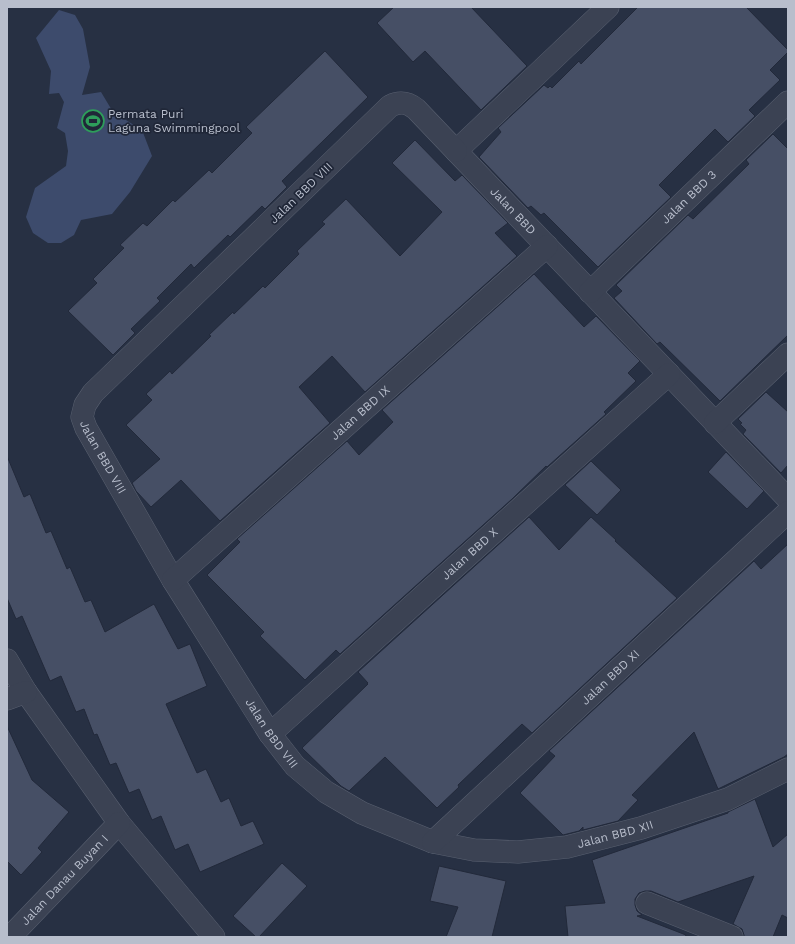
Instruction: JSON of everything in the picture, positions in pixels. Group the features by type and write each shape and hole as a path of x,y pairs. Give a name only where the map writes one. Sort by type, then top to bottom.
{"street":[{"path":"456,151 608,7"},
{"name":"Jalan BBD 3","path":"590,292 788,102"},
{"name":"Jalan BBD VIII","path":"433,842 362,813 326,792 295,766 270,734 173,580 86,428 82,417 85,404 93,393 390,106 396,103 404,103 416,108 456,151"},
{"name":"Jalan BBD","path":"456,151 788,499"},
{"name":"Jalan BBD IX","path":"173,580 547,246"},
{"path":"715,423 788,354"},
{"name":"Jalan BBD X","path":"270,734 669,374"},
{"name":"Jalan BBD XI","path":"433,842 788,512"},
{"path":"7,660 16,696 214,937"},
{"name":"Jalan BBD XII","path":"433,842 474,850 518,852 567,847 641,828 728,798 788,769"},
{"name":"Jalan Danau Buyan I","path":"10,937 119,823"},
{"path":"647,903 732,937"}],"water":[{"name":"Permata Puri Laguna Swimmingpool","path":"59,10 75,15 83,29 90,67 82,95 101,92 113,112 142,130 152,156 130,192 112,214 81,220 74,235 61,243 48,243 33,233 26,217 35,188 66,166 68,151 65,133 57,128 64,102 59,93 49,94 51,71 36,38"}],"building":[{"path":"394,7 471,7 527,66 481,110 425,51 413,62 377,23"},
{"path":"638,7 746,7 788,50 788,52 770,70 780,80 749,110 755,116 728,142 715,129 659,185 671,197 598,267 544,213 541,215 531,206 528,208 479,157 501,132 498,128 544,85 548,88 550,86 552,88 579,61 581,64"},
{"path":"325,51 368,97 282,181 287,187 265,209 262,206 230,237 228,235 194,268 191,264 157,298 160,301 131,329 135,333 113,355 68,311 97,283 93,279 124,248 120,245 143,223 147,226 173,200 175,202 209,170 212,173 252,133 246,127"},
{"path":"773,134 788,149 788,335 720,401 660,342 657,344 614,298 622,291 616,285 688,215 693,219 749,164 746,160"},
{"path":"415,140 455,181 462,175 508,223 495,233 517,256 365,392 332,356 299,387 330,423 220,521 181,480 151,507 136,491 132,483 160,459 126,425 152,400 146,394 170,371 172,374 233,312 234,314 263,286 265,288 299,254 297,251 325,224 322,222 346,199 400,256 442,212 392,163"},
{"path":"534,274 584,327 596,316 640,361 628,373 636,381 604,412 606,414 547,467 546,466 512,499 340,654 336,650 305,680 260,636 264,632 207,575 240,542 237,539 347,441 359,455 393,422 382,410"},
{"path":"766,392 788,412 788,465 781,473 743,434 746,430 740,424 742,423 738,419"},
{"path":"726,452 764,491 747,509 708,472"},
{"path":"7,456 24,497 30,494 46,533 51,531 67,569 70,567 85,602 91,600 105,632 154,604 178,649 190,644 207,686 166,704 197,773 206,769 221,802 229,798 241,826 253,821 264,844 200,872 188,844 175,850 161,816 152,820 139,789 129,793 116,763 110,765 97,734 94,735 84,709 76,712 61,676 50,681 22,616 16,619 7,598"},
{"path":"591,461 621,490 597,515 565,485"},
{"path":"529,517 559,550 591,517 677,598 532,733 522,724 458,785 459,787 437,808 385,757 349,791 341,786 302,748 368,684 358,672"},
{"path":"788,544 788,754 718,789 694,732 632,795 638,800 618,821 583,830 583,827 579,831 563,835 520,793 555,756 549,751 754,561 761,569"},
{"path":"7,726 32,780 69,812 38,848 42,852 21,875 7,861"},
{"path":"755,799 773,847 788,834 788,918 782,915 773,937 744,937 742,929 733,924 754,876 678,902 651,891 639,893 635,899 635,905 637,911 642,915 637,916 686,935 685,937 568,937 565,906 605,903 592,860 728,813"},
{"path":"282,863 307,886 259,937 256,937 233,916"},
{"path":"439,866 506,881 492,937 446,937 458,907 430,901"}],"place":[{"name":"Permata Puri Laguna Swimmingpool","path":"93,121"}]}
